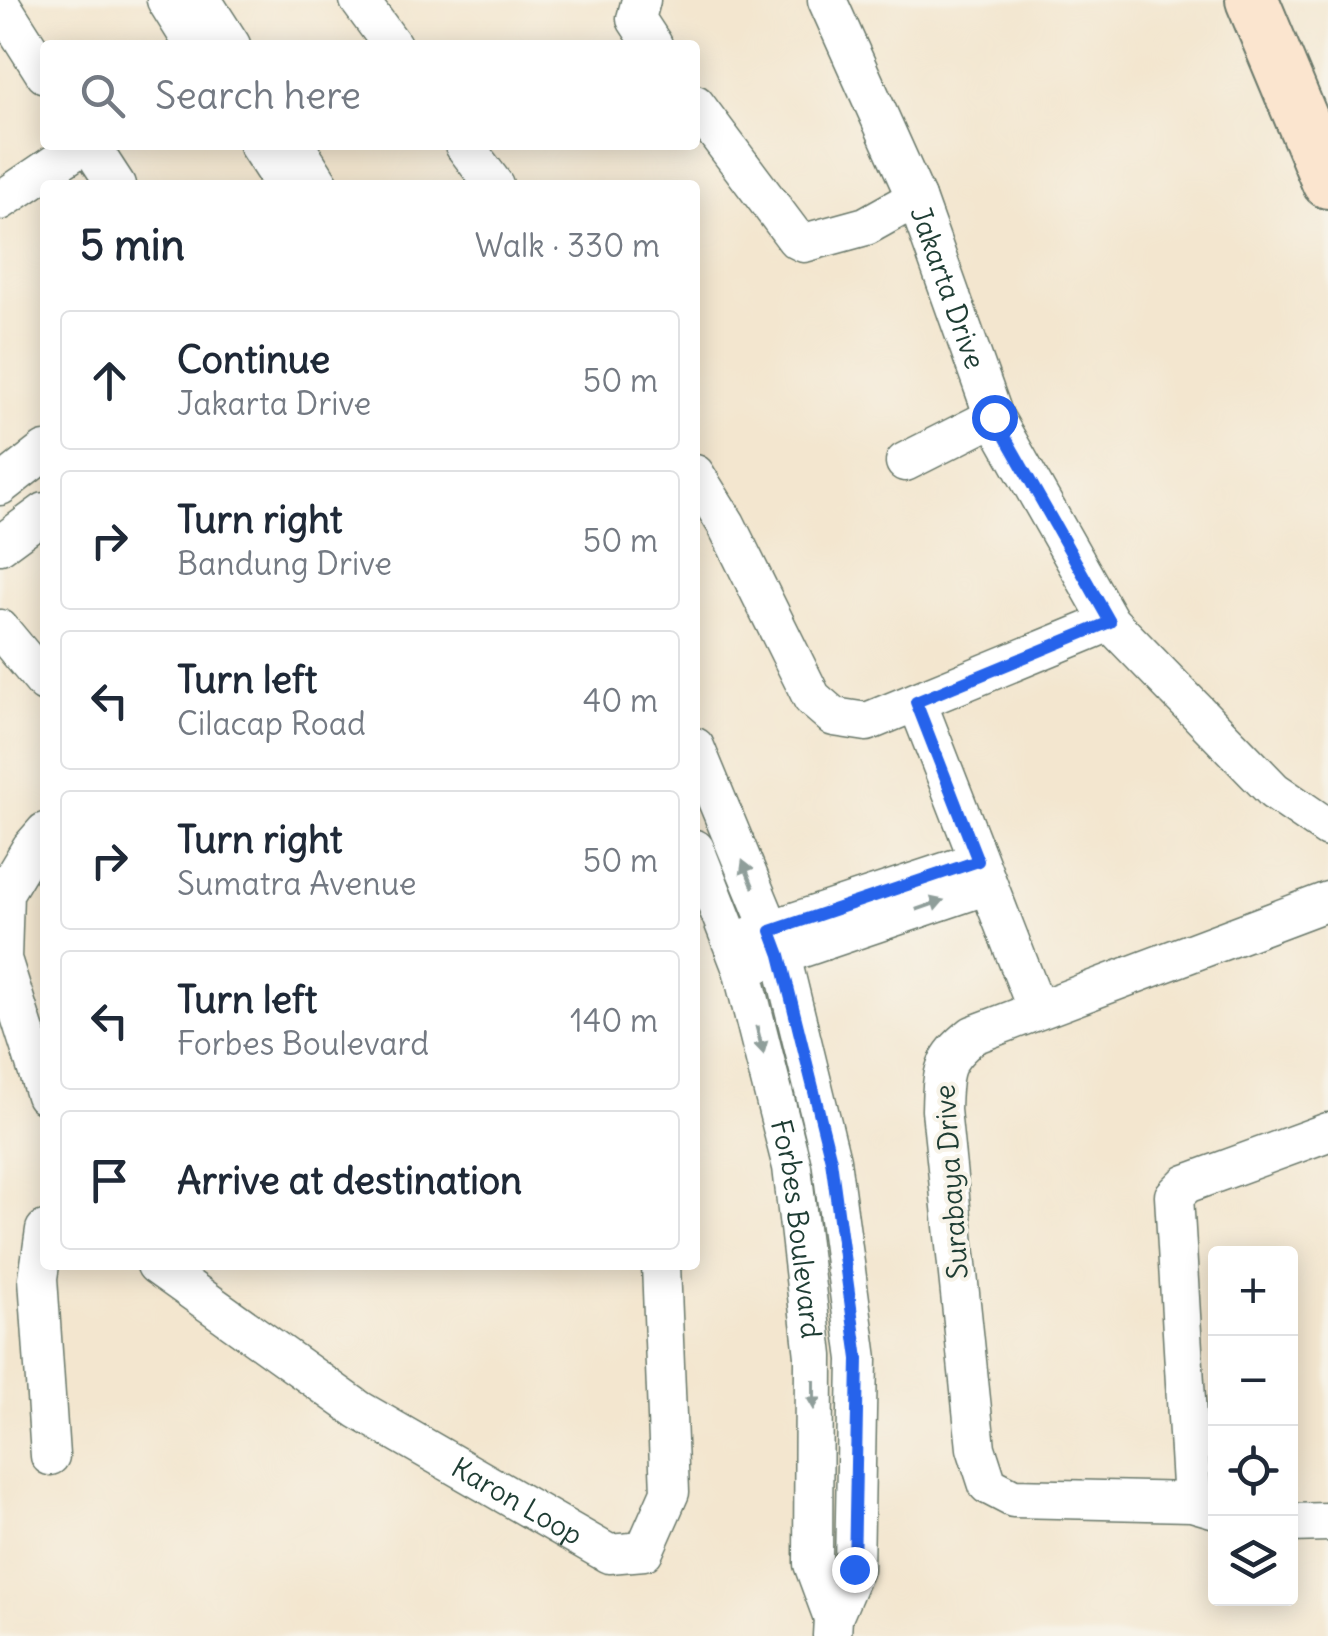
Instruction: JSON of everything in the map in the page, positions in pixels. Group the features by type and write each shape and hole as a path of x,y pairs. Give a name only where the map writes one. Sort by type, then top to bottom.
{"main road":[{"path":"1252,0 1328,182"}],"street":[{"path":"166,0 191,40"},
{"path":"202,0 228,40"},
{"path":"360,0 388,40"},
{"path":"642,0 636,19 650,40"},
{"name":"Jakarta Drive","path":"826,0 916,198 994,417 1110,622 1274,790 1328,828"},
{"path":"0,3 40,66"},
{"path":"700,111 796,239 804,244 866,226 916,198"},
{"path":"0,202 75,150"},
{"path":"93,150 113,180"},
{"path":"261,150 281,180"},
{"path":"298,150 317,180"},
{"path":"468,150 490,180"},
{"path":"905,462 994,417"},
{"path":"0,486 40,455"},
{"path":"700,482 726,524 812,698 834,717 867,722 1110,622"},
{"path":"0,545 40,516"},
{"path":"0,629 40,677"},
{"path":"916,702 1036,1010"},
{"name":"Forbes Boulevard","path":"700,759 776,943 831,1160 858,1359 854,1569 833,1627"},
{"path":"40,838 4,893 2,959 40,1079"},
{"name":"Forbes Boulevard","path":"700,862 737,956 792,1167 814,1356 814,1564 833,1627"},
{"path":"737,956 983,873"},
{"name":"Surabaya Drive","path":"1204,1506 1013,1498 988,1486 974,1428 941,1110 942,1073 952,1052 973,1035 1328,901"},
{"path":"1204,1506 1174,1196 1186,1184 1328,1132"},
{"path":"40,1264 50,1456"},
{"name":"Karon Loop","path":"163,1270 359,1410 609,1554 644,1551 670,1492 652,1270"},
{"path":"1298,1524 1328,1522"}],"route":[{"path":"854,1569 858,1359 831,1160 771,931 978,861 916,702 1110,622 994,417"}]}
